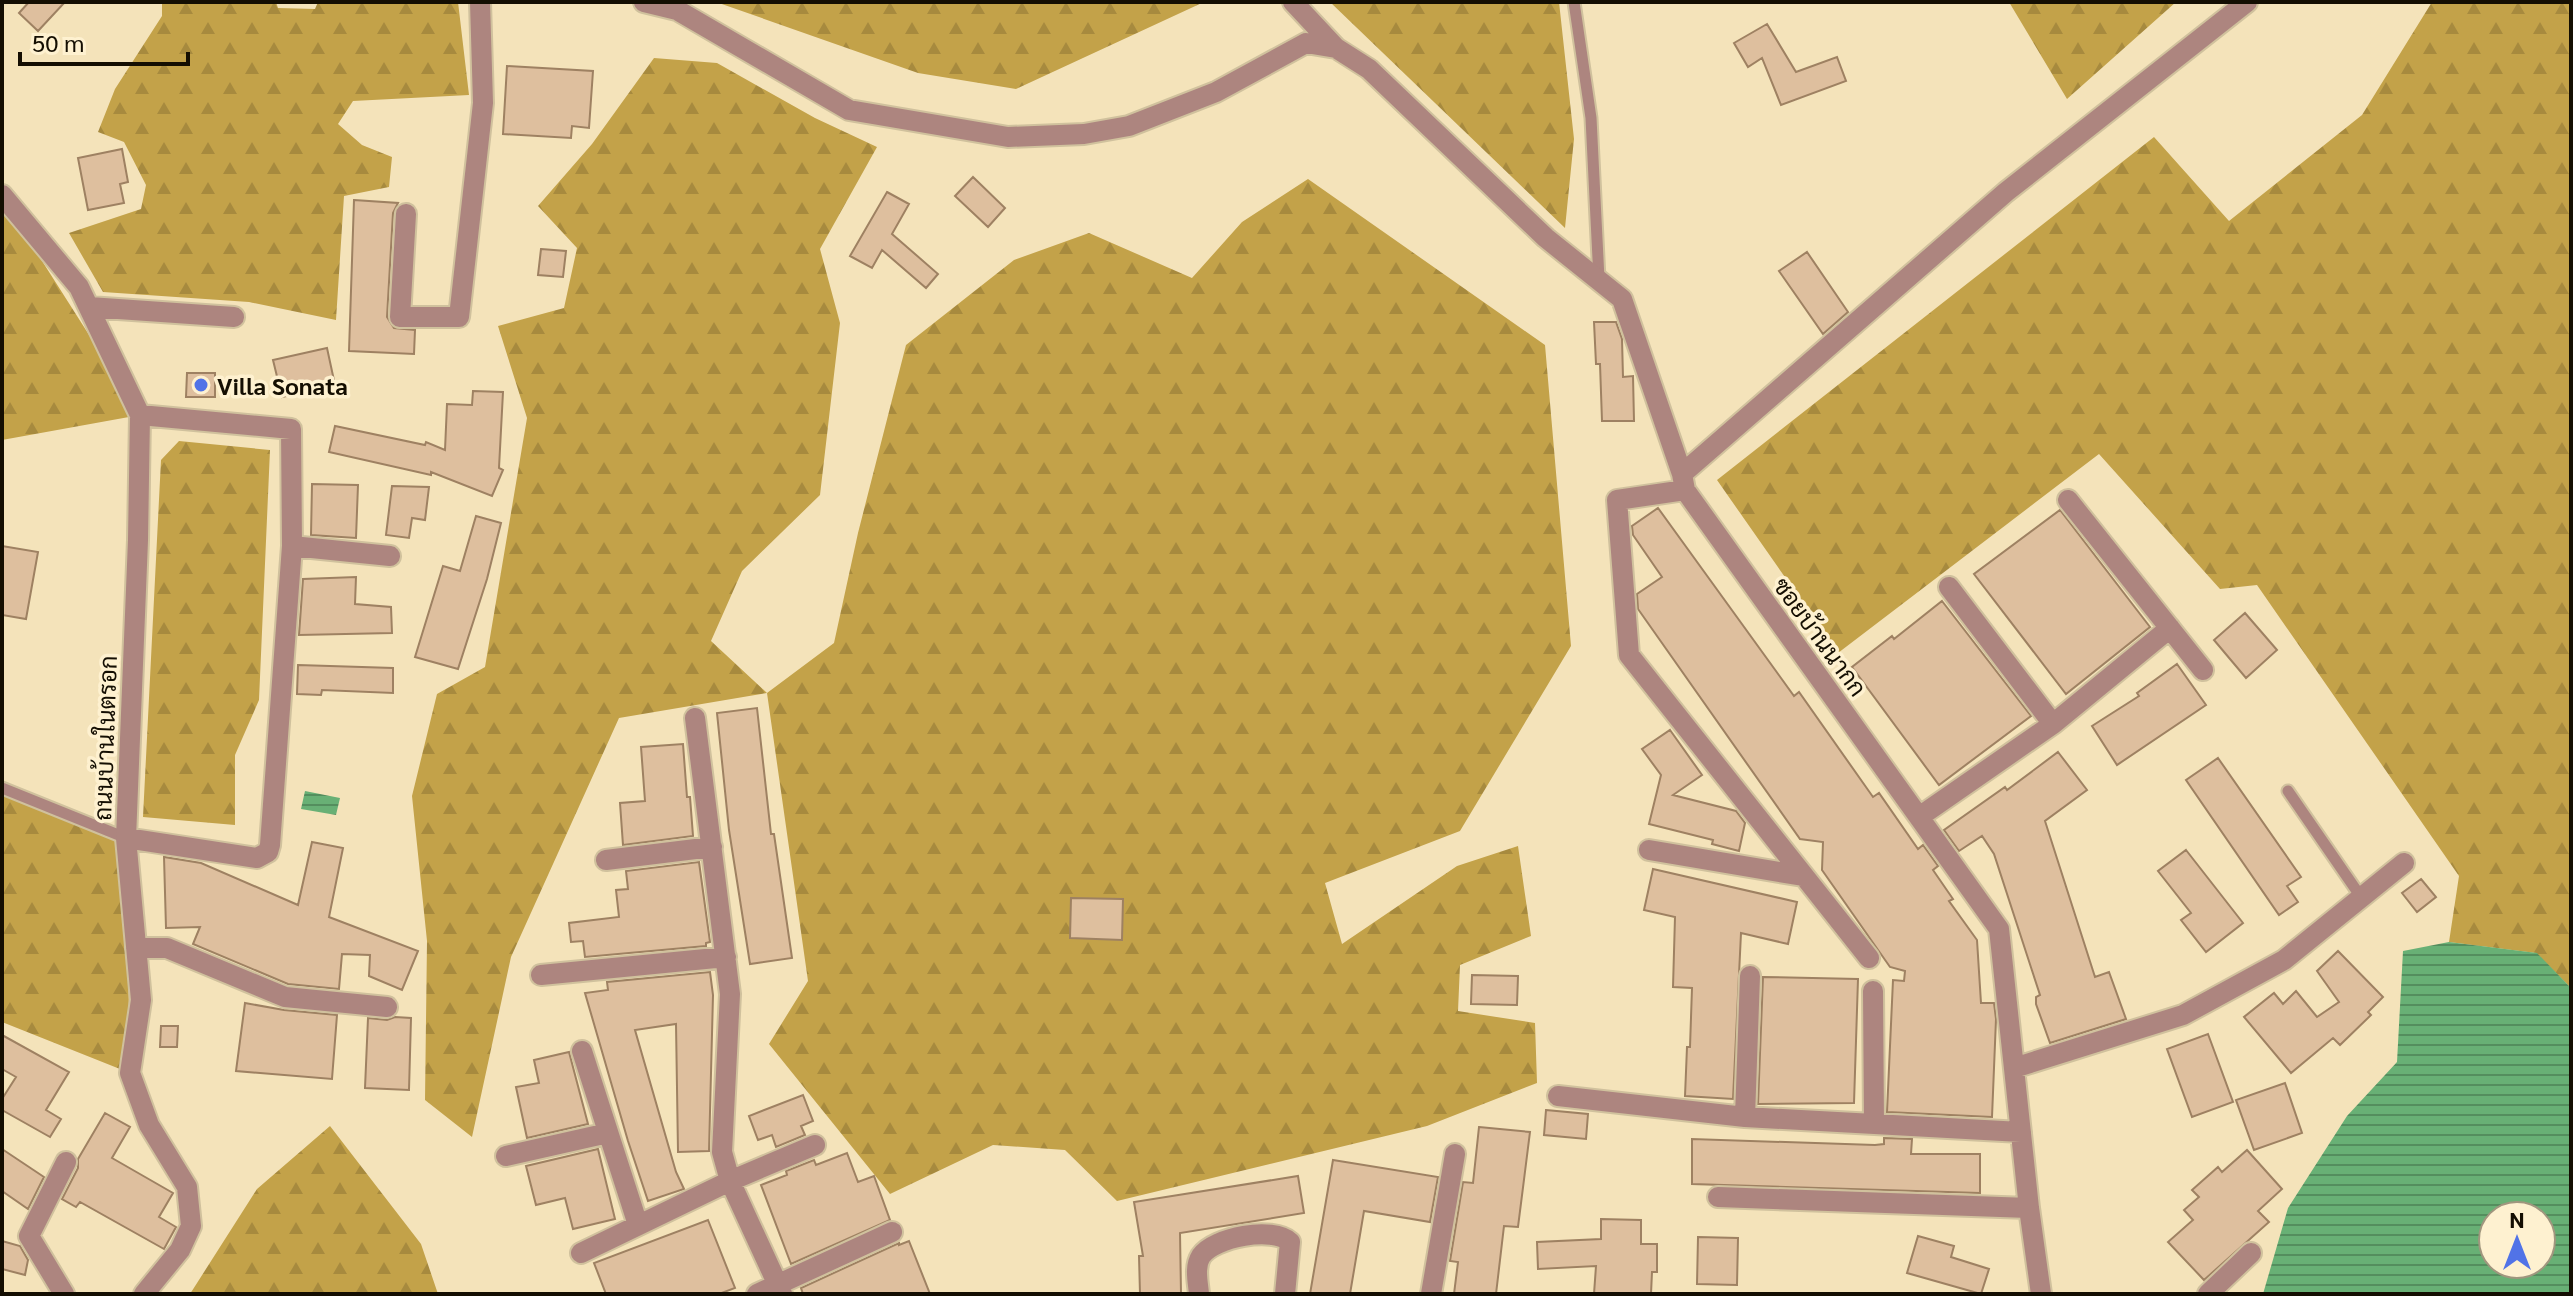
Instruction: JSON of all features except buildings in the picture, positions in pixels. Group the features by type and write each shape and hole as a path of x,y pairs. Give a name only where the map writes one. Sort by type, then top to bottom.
{"street":[{"path":"406,214 400,317 459,317 483,103 480,2"},
{"path":"644,2 677,10 849,110 1008,137 1084,134 1129,126 1216,92 1306,43 1336,48"},
{"name":"ซอยบ้านนากก","path":"1293,2 1336,48 1369,69 1546,238 1622,299 1684,482 1999,929 2041,1294"},
{"path":"1869,958 1629,655 1617,500 1684,482 2006,192 2247,2"},
{"name":"ถนนบ้านในตรอก","path":"2,195 79,287 140,415 126,838 141,1000 130,1073 149,1125 187,1187 191,1226 180,1250 144,1294"},
{"path":"89,307 234,317"},
{"path":"126,838 257,858 268,852 292,546 291,429 140,415"},
{"path":"2068,500 2203,670"},
{"path":"292,546 390,556"},
{"path":"1949,587 2053,724"},
{"path":"1919,817 2053,724 2170,628"},
{"path":"695,718 730,994 722,1152 730,1181 780,1289"},
{"path":"606,860 712,847"},
{"path":"1649,850 1803,876"},
{"path":"2014,1068 2183,1015 2284,960 2404,863"},
{"path":"136,948 167,948 285,997 387,1007"},
{"path":"541,975 726,957"},
{"path":"1745,1117 1750,976"},
{"path":"1873,991 1874,1123"},
{"path":"582,1051 638,1225"},
{"path":"1558,1096 1745,1117 2021,1132"},
{"path":"506,1156 608,1133"},
{"path":"581,1253 730,1181 815,1145"},
{"path":"1431,1294 1455,1154"},
{"path":"64,1294 29,1236 66,1162"},
{"path":"1718,1197 2029,1208"},
{"path":"757,1294 780,1289 892,1232"},
{"path":"1199,1294 1197,1271 1201,1257 1211,1247 1255,1233 1273,1233 1284,1236 1290,1242 1285,1294"},
{"path":"2208,1294 2251,1253"}],"lane":[{"path":"1574,2 1591,118 1599,279"},
{"path":"2,788 126,838"},
{"path":"2288,791 2361,897"}],"green space":[{"path":"162,2 276,2 278,8 315,9 318,2 458,2 469,95 353,101 338,124 362,145 392,157 389,187 344,196 336,320 249,302 103,292 69,233 141,209 146,185 124,142 98,132 115,89 162,16"},
{"path":"716,2 1204,2 1016,89 918,73"},
{"path":"1330,2 1559,2 1574,139 1565,228"},
{"path":"2009,2 2176,2 2067,99"},
{"path":"2432,2 2571,2 2571,988 2536,953 2449,942 2459,876 2257,585 2220,589 2099,454 1838,653 1717,480 2154,137 2229,221 2362,115"},
{"path":"654,58 717,63 815,118 877,147 820,249 840,323 820,495 742,571 711,641 767,693 619,718 511,957 472,1137 425,1100 427,941 412,796 437,694 485,667 527,418 498,326 564,308 577,248 538,206 592,144"},
{"path":"1308,179 1545,345 1571,646 1460,831 1325,883 1342,944 1457,866 1518,846 1531,936 1460,965 1458,1011 1535,1023 1537,1083 1427,1126 1117,1201 1065,1150 993,1145 890,1194 769,1044 808,981 767,693 834,643 858,533 906,345 1014,260 1089,233 1192,278 1242,222"},
{"path":"2,198 140,415 2,440"},
{"path":"179,441 270,450 259,700 235,755 235,825 143,817 161,460"},
{"path":"2,787 126,838 130,1073 2,1022"},
{"path":"330,1126 421,1244 438,1294 190,1294 257,1189"}],"shaded area":[{"path":"305,791 340,798 336,815 301,809"},
{"path":"2449,942 2537,953 2571,988 2571,1294 2263,1294 2288,1208 2347,1116 2397,1062 2403,951"}],"place":[{"name":"Villa Sonata","path":"201,385"}]}
